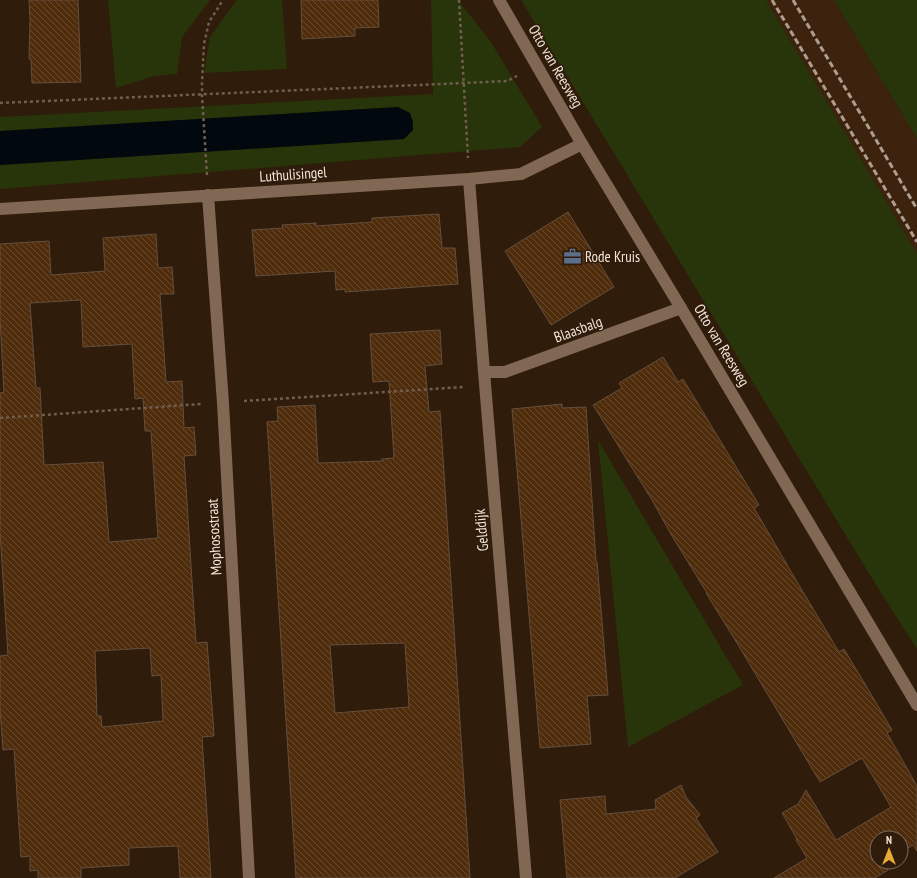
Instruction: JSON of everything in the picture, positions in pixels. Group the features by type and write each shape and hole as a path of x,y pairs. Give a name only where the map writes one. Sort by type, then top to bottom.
{"street":[{"name":"Otto van Reesweg","path":"499,0 582,144 917,705"},
{"name":"Luthulisingel","path":"0,209 469,179 521,174 582,144"},
{"name":"Gelddijk","path":"469,179 526,878"},
{"name":"Mophosostraat","path":"208,195 223,403 249,878"},
{"name":"Blaasbalg","path":"484,372 505,372 681,308"}],"path":[{"path":"208,195 202,95 204,44 209,22 223,0"},
{"path":"459,0 469,179"},
{"path":"0,103 507,81 538,67"}],"shaded area":[{"path":"766,0 834,0 917,139 917,253"},
{"path":"398,107 410,113 413,122 413,130 404,139 0,165 0,131"}],"green space":[{"path":"108,0 210,0 182,37 177,74 154,76 116,88"},
{"path":"237,0 282,0 287,69 204,73 210,37"},
{"path":"431,0 458,0 491,42 542,127 520,147 0,189 0,165 404,139 413,130 413,122 410,113 398,107 0,131 0,117 433,94"},
{"path":"521,0 766,0 917,253 917,648 865,567"},
{"path":"834,0 917,0 917,139"},
{"path":"598,440 743,685 628,747"}],"building":[{"path":"29,0 78,0 81,82 32,83 31,59 29,59"},
{"path":"301,0 378,0 379,27 355,28 355,36 302,39"},
{"path":"568,212 614,287 551,325 505,251"},
{"path":"439,214 442,248 455,248 458,284 345,292 345,289 336,290 335,271 256,276 252,230 283,228 282,225 316,223 316,226 372,222 372,218"},
{"path":"156,234 158,268 172,267 174,294 160,294 166,382 182,381 184,428 194,427 196,455 184,456 196,643 207,642 213,720 214,736 202,737 211,878 180,878 178,846 129,848 129,865 81,868 81,878 38,878 38,870 30,871 30,856 21,857 14,749 3,750 0,710 0,656 8,655 0,532 0,393 4,392 0,318 0,244 49,241 51,275 105,271 103,238","holes":["81,300 83,347 132,344 135,399 143,398 145,431 151,431 158,538 109,542 103,462 44,465 40,388 36,388 30,303","150,648 152,676 161,675 163,721 102,727 101,716 97,716 95,651"]},
{"path":"440,330 442,364 425,366 429,412 440,411 470,878 296,878 267,422 278,421 277,407 315,405 318,463 382,461 382,459 394,458 389,381 373,382 370,334","holes":["405,643 409,707 335,713 330,645"]},
{"path":"663,357 678,382 683,379 759,505 754,508 803,592 839,652 844,649 892,730 887,733 917,786 917,851 913,845 909,847 909,830 869,830 869,870 888,870 875,878 774,878 807,858 782,813 798,804 806,790 836,840 891,807 862,758 820,782 672,536 652,500 593,405 622,388 619,383"},
{"path":"562,404 562,408 586,407 596,562 608,695 587,696 591,744 540,748 512,409"},
{"path":"681,785 686,797 700,815 696,818 718,852 675,878 567,878 560,800 605,796 606,814 656,809 655,800"}],"railway":[{"path":"772,0 917,242"},
{"path":"793,0 917,209"}],"place":[{"name":"Rode Kruis","path":"572,256"}]}
